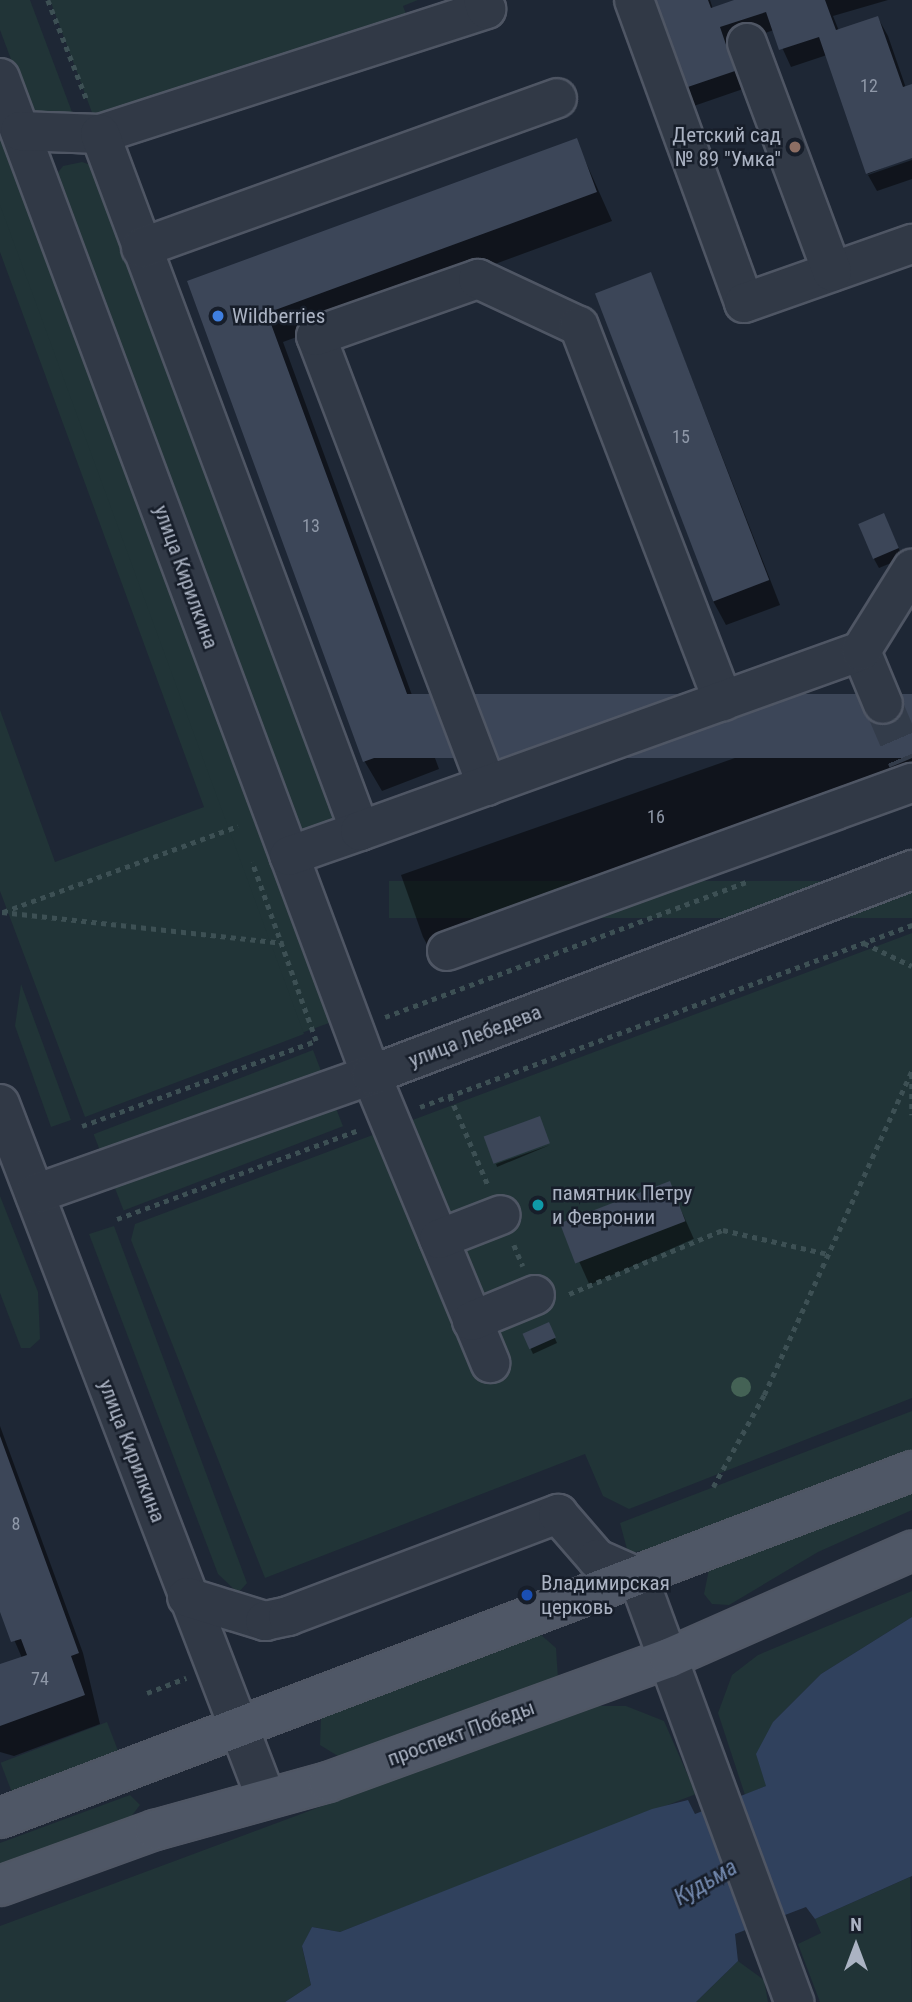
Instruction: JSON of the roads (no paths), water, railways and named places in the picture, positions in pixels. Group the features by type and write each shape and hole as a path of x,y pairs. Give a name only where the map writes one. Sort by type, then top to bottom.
{"main road":[{"path":"0,1818 912,1471"},
{"name":"проспект Победы","path":"0,1886 266,1798 328,1782 669,1658 912,1551"}],"street":[{"path":"20,131 100,134 486,9 483,0"},
{"path":"634,0 744,303 912,244"},
{"path":"747,43 832,272"},
{"name":"улица Кирилкина","path":"0,78 371,1075 489,1363"},
{"path":"141,248 557,98"},
{"path":"100,134 360,831"},
{"path":"487,786 316,336 478,279 579,326 723,701"},
{"path":"289,856 861,651 912,569"},
{"path":"861,651 883,704"},
{"path":"447,951 910,772"},
{"name":"улица Лебедева","path":"35,1194 371,1075 912,870"},
{"name":"улица Кирилкина","path":"0,1104 266,1798"},
{"path":"439,1239 501,1215"},
{"path":"472,1321 535,1295"},
{"path":"187,1597 265,1621 276,1619 558,1514 597,1559 638,1577 793,2002"}],"water":[{"name":"Кудьма","path":"912,1617 912,1876 815,1919 806,1907 735,1934 738,1961 696,2002 285,2002 311,1985 302,1946 312,1927 340,1932 652,1809 688,1800 695,1814 766,1786 756,1754 773,1722 821,1674"}],"tunnel":[{"path":"883,704 907,760"}],"place":[{"name":"Детский сад № 89 \"Умка\"","path":"795,147"},
{"name":"Wildberries","path":"218,316"},
{"name":"памятник Петру и Февронии","path":"538,1205"},
{"name":"Владимирская церковь","path":"527,1595"}]}
